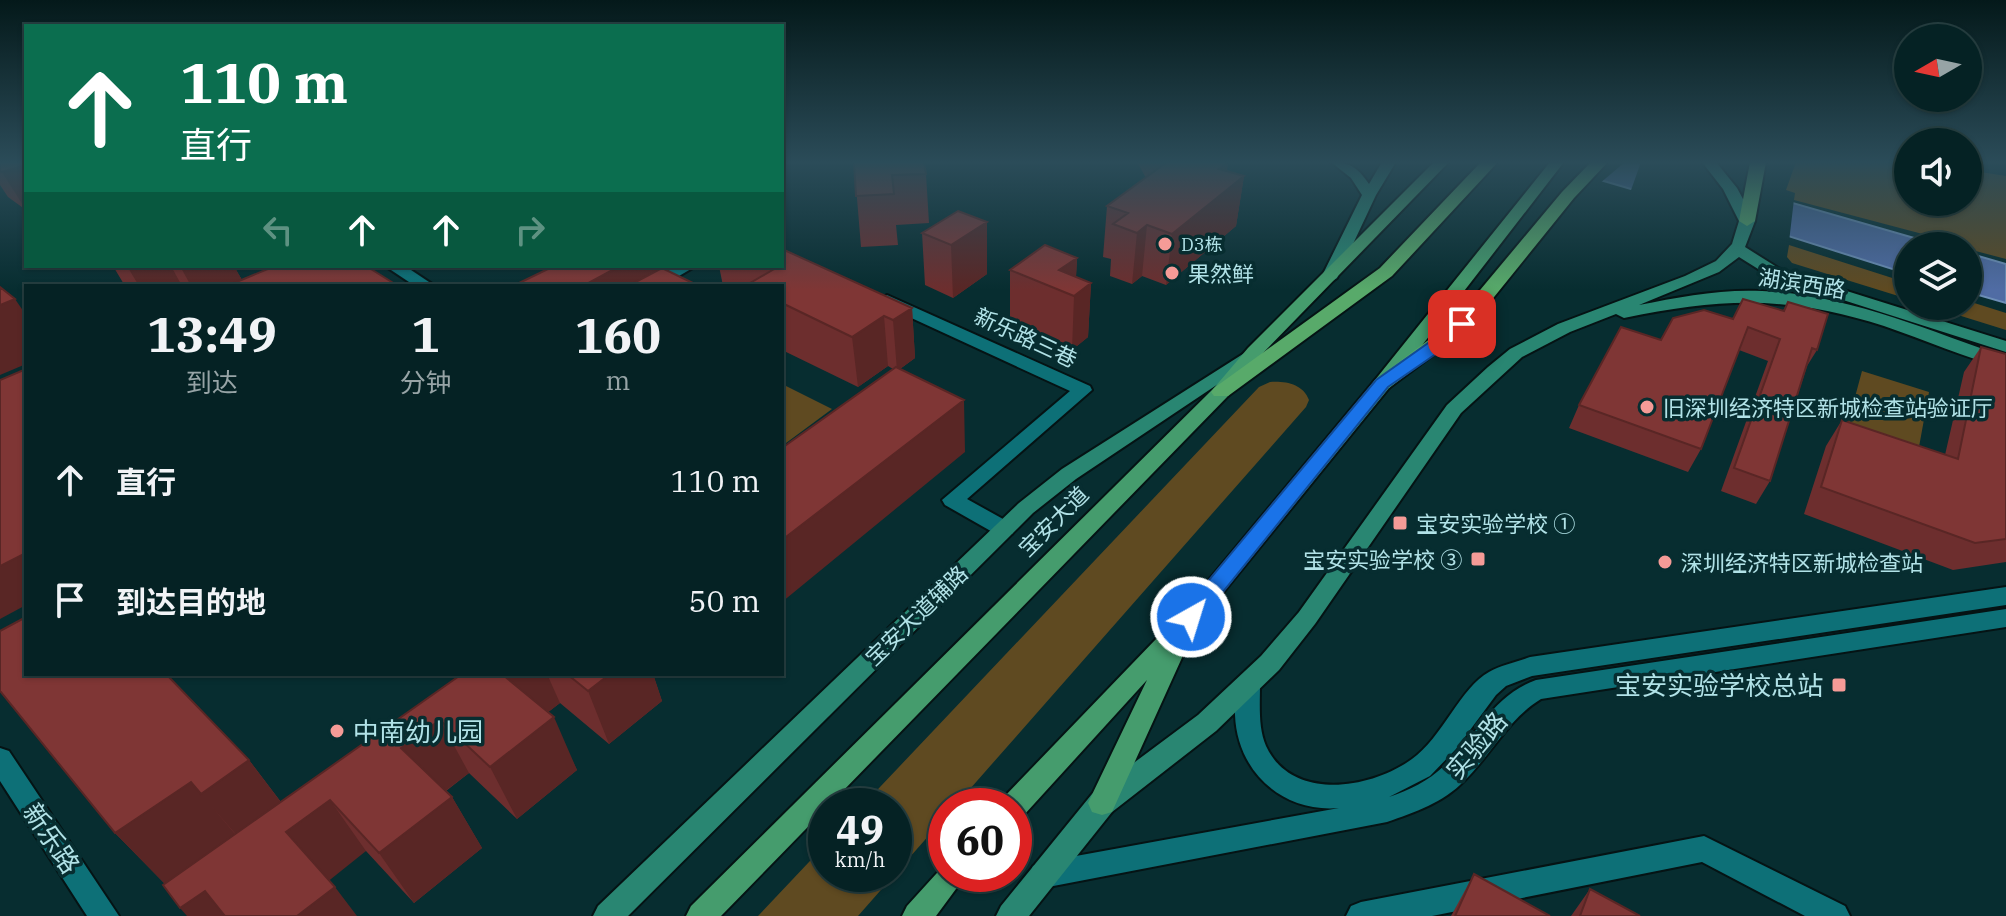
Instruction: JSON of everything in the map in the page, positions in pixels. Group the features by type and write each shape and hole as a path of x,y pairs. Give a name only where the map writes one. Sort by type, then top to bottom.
{"highway":[{"path":"1221,392 1386,272 1451,205"},
{"path":"1382,384 1462,324 1560,205"},
{"path":"1747,221 1751,205"}],"main road":[{"path":"1329,278 1364,205"},
{"name":"宝安大道","path":"701,916 1221,392 1254,352 1400,205"},
{"path":"1031,788 1191,617 1525,205"},
{"path":"1102,803 1178,746 1248,685 1307,618 1454,409 1516,353 1540,339 1718,266 1740,248 1747,221 1739,205"},
{"name":"湖滨西路","path":"1740,248 1777,274 1921,327 2006,363"},
{"name":"湖滨西路","path":"1584,320 1709,299 1762,296 1834,308 2006,347"},
{"name":"宝安大道辅路","path":"608,916 1004,529 1069,474 1254,352"},
{"path":"1011,916 1102,803 1191,617"},
{"path":"917,916 938,892"}],"street":[{"path":"396,268 424,284"},
{"path":"654,284 684,268"},
{"name":"新乐路三巷","path":"867,290 1083,390 952,500 1004,529"},
{"name":"实验路","path":"1248,685 1251,738 1265,767 1290,787 1308,794 1343,798 1387,784 1420,768 1487,688 1497,679 1530,667 2006,596"},
{"name":"实验路","path":"1043,875 1362,815 1423,796 1449,781 1466,765 1509,705 1536,690 2006,618"},
{"name":"新乐路","path":"0,759 104,916"},
{"path":"1361,916 1704,849 1835,916"}],"shaded area":[{"path":"1812,205 1894,205 1894,216 1982,216 1982,205 2006,205 2006,259 1982,253 1982,232 1915,232"},
{"path":"1789,245 1894,279 1894,295 1792,263 1787,257"},
{"path":"1982,305 2006,313 2006,330 1974,320 1982,320"},
{"path":"1862,371 1929,392 1919,447 1848,423"},
{"path":"1270,382 1288,383 1303,390 1309,400 971,788 928,788 928,836 912,855 912,788 879,788 1259,387"},
{"path":"784,385 832,409 784,445"},
{"path":"808,863 808,892 879,892 858,916 758,916"}],"water":[{"path":"1685,205 1799,205 1894,232 1894,270"},
{"path":"1982,257 2006,264 2006,303 1982,296"}],"pier":[{"path":"1668,205 1793,205 1789,242"}],"building":[{"path":"1208,205 1172,234 1147,225 1137,233 1113,224 1128,213 1107,206"},
{"path":"958,211 987,222 951,245 922,233"},
{"path":"1045,245 1077,258 1059,270 1091,283 1074,296 1010,270"},
{"path":"784,250 912,308 893,320 884,316 852,337 784,304 784,284 748,284 776,268 784,268"},
{"path":"270,268 369,268 395,284 232,284"},
{"path":"550,268 616,268 587,284 517,284"},
{"path":"662,268 695,284 632,284"},
{"path":"0,287 15,299 0,305"},
{"path":"1743,299 1784,311 1788,302 1828,314 1817,350 1812,348 1770,481 1734,468 1780,339 1748,327 1701,449 1579,405 1621,327 1661,340 1673,318 1704,310 1733,319"},
{"path":"1981,347 2006,354 2006,539 1975,543 1821,487 1842,420 1958,459"},
{"path":"896,367 964,400 784,538 784,447"},
{"path":"24,370 24,554 0,566 0,380"},
{"path":"24,618 24,676 168,676 249,760 201,794 191,782 115,833 0,691 0,631"},
{"path":"459,676 504,676 554,717 490,767 440,720 401,748 452,797 379,853 330,800 286,832 335,887 297,916 225,916 205,891 180,908 163,885"},
{"path":"569,676 607,676 588,691"},
{"path":"1474,874 1550,916 1455,916"},
{"path":"1590,889 1640,916 1580,916"}],"place":[{"name":"D3栋","path":"1165,244"},
{"name":"果然鲜","path":"1172,273"},
{"name":"旧深圳经济特区新城检查站验证厅","path":"1647,407"},
{"name":"宝安实验学校 ①","path":"1400,523"},
{"name":"宝安实验学校 ③","path":"1478,559"},
{"name":"深圳经济特区新城检查站","path":"1665,562"},
{"name":"宝安实验学校总站","path":"1839,685"},
{"name":"中南幼儿园","path":"337,731"}],"route":[{"path":"1191,617 1382,384 1462,324"}]}
